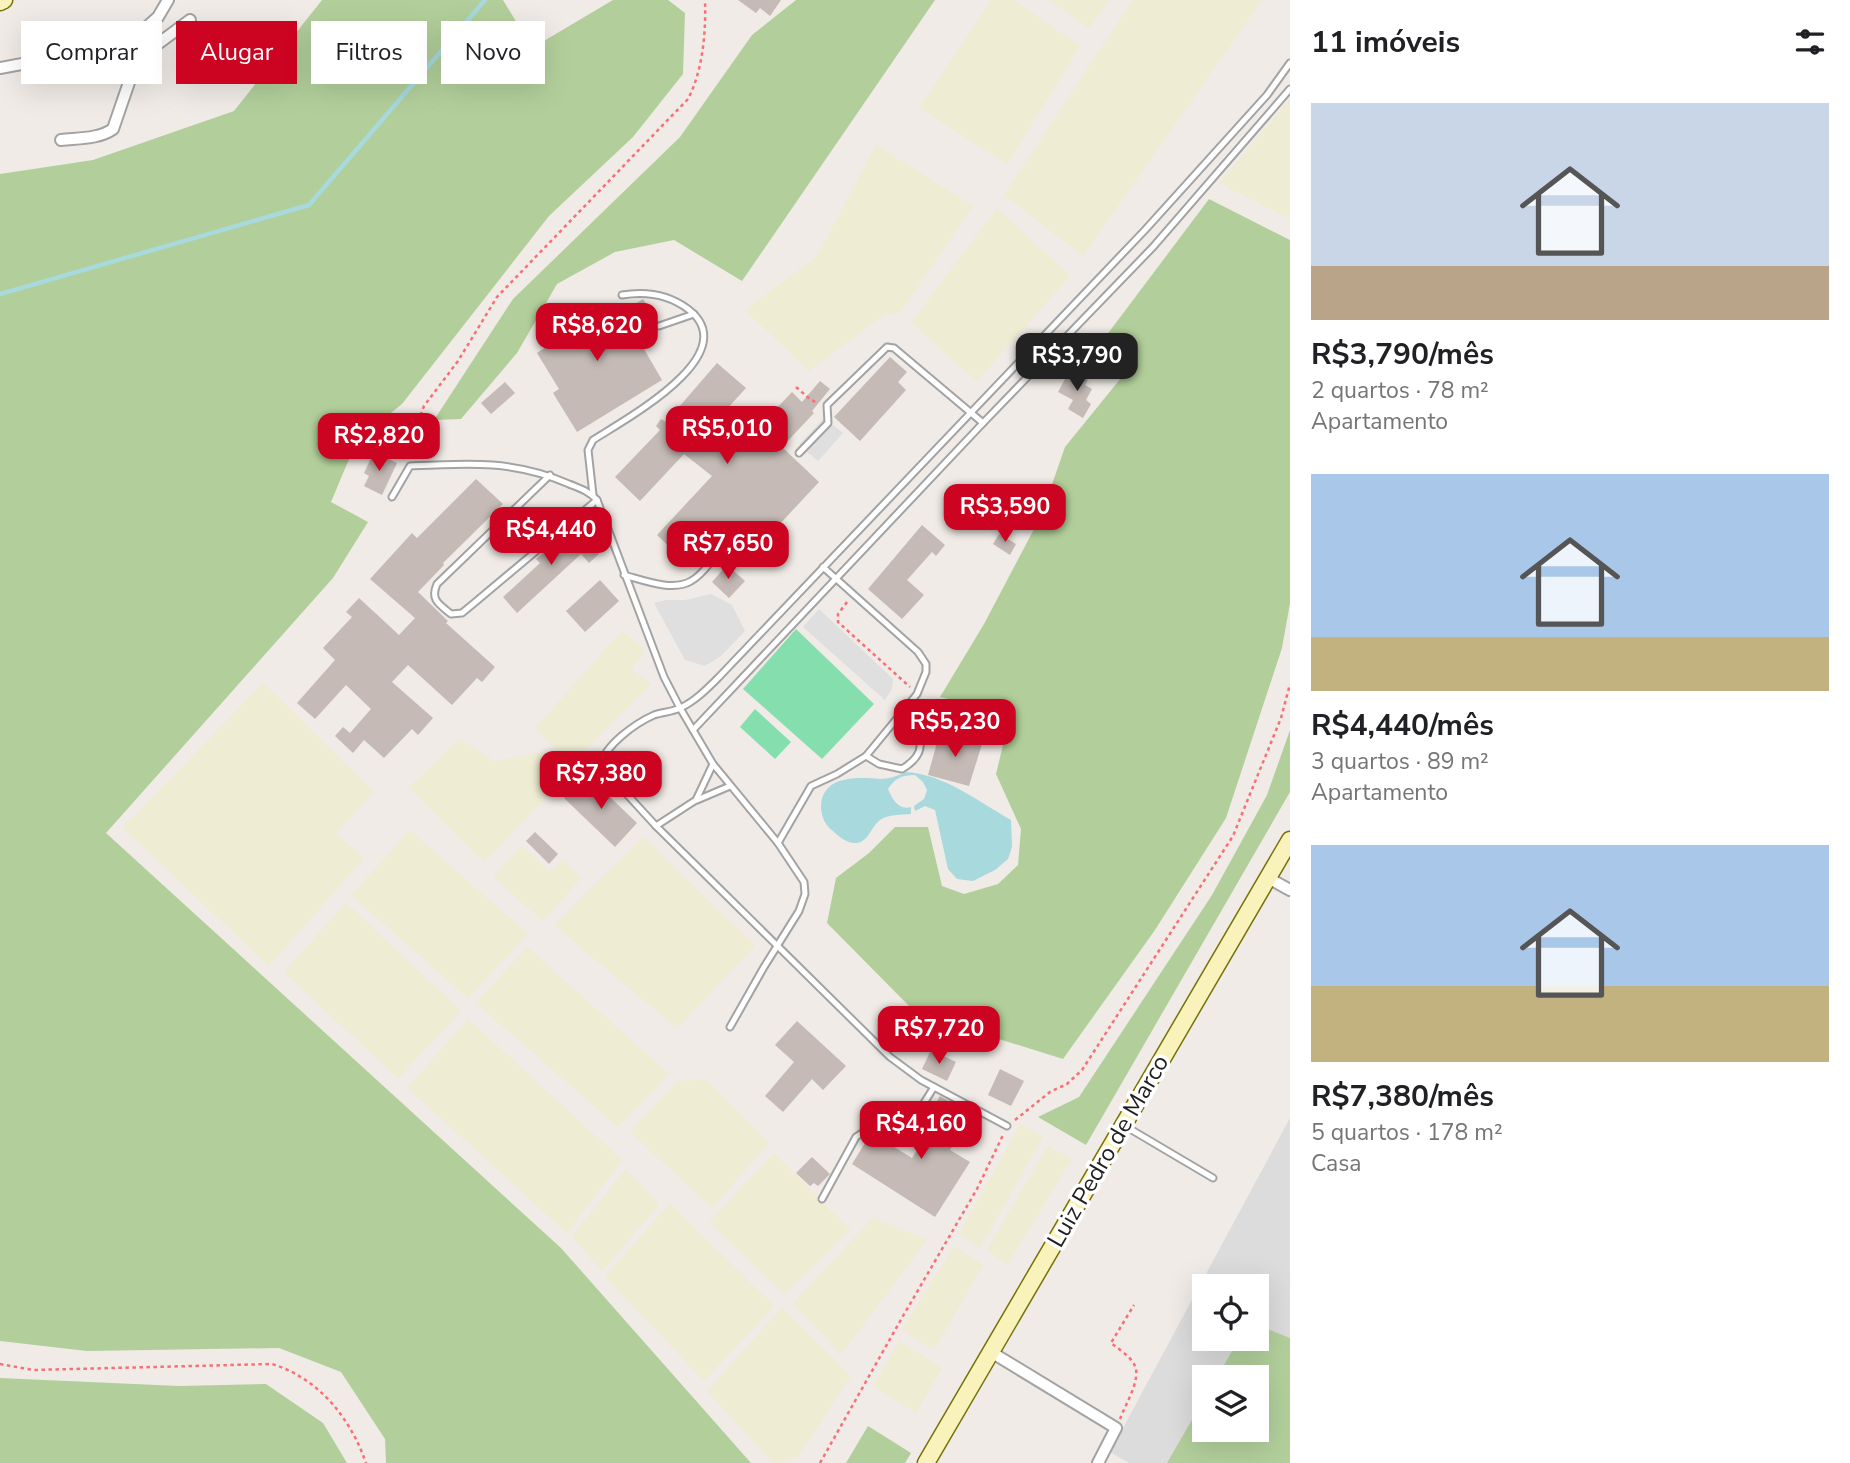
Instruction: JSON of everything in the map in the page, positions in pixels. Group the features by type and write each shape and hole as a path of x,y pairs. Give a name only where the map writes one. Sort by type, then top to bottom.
{"main road":[{"name":"Luiz Pedro de Marco","path":"926,1463 1290,840"}],"street":[{"path":"155,21 168,0"},
{"path":"162,41 190,20"},
{"path":"0,68 21,65"},
{"path":"61,139 93,137 113,129 128,84"},
{"path":"1268,878 1290,890"},
{"path":"991,1352 1116,1428 1098,1463"}],"lane":[{"path":"1007,1126 905,1070 890,1057 656,826 605,773 601,766 602,760 625,732 656,714 680,708 707,689 1146,230 1267,95 1290,63"},
{"path":"693,730 1153,247 1290,89"},
{"path":"622,295 643,292 676,302 694,314 704,327 705,335 690,368 673,386 593,440 588,450 595,497 664,677 680,708 713,764 800,875 805,894 799,911 730,1027"},
{"path":"659,326 694,314"},
{"path":"799,453 828,423 827,405 890,346 983,423"},
{"path":"392,497 410,466 499,464 550,475 595,497"},
{"path":"550,475 437,584 433,593 435,600 451,614 462,613 595,497"},
{"path":"893,493 905,505"},
{"path":"624,575 655,583 689,583 699,577 715,557"},
{"path":"778,844 811,786 866,757 917,694 926,672 923,658 823,567"},
{"path":"707,689 720,701"},
{"path":"866,757 879,764 902,769 920,752 919,732 902,713"},
{"path":"696,800 713,764"},
{"path":"656,826 696,800 730,786"},
{"path":"822,1199 856,1137 868,1129 904,1135 934,1087"},
{"path":"1123,1125 1213,1178"}],"path":[{"path":"410,466 413,436 424,406 458,361 497,298 688,99 698,79 705,0"},
{"path":"796,387 811,400 827,405"},
{"path":"853,593 838,614 838,622 917,694"},
{"path":"820,1463 902,1316 978,1189 998,1151 1007,1126 1050,1092 1067,1084 1082,1070 1233,836 1281,718 1290,684"},
{"path":"1116,1428 1135,1380 1136,1368 1132,1360 1111,1343 1134,1305"},
{"path":"0,1364 33,1370 272,1364 310,1381 331,1403 349,1428 366,1463"}],"shaded area":[{"path":"991,0 1014,0 1080,46 1007,164 919,108"},
{"path":"1049,0 1109,0 1089,28"},
{"path":"1133,0 1262,0 1083,256 1004,195"},
{"path":"1290,99 1290,219 1219,183"},
{"path":"876,145 973,206 899,314 885,314 809,371 745,310 817,256"},
{"path":"997,208 1070,276 977,381 911,323"},
{"path":"824,418 843,433 818,461 799,445"},
{"path":"711,594 732,605 745,631 721,656 705,666 685,660 654,603"},
{"path":"819,609 893,679 892,689 885,700 803,627"},
{"path":"622,631 645,650 631,669 651,684 571,764 535,728"},
{"path":"263,683 374,792 336,833 364,858 269,966 123,828"},
{"path":"460,739 494,761 545,752 568,775 484,862 409,787"},
{"path":"410,830 528,934 468,998 351,895"},
{"path":"643,837 755,946 677,1028 554,925"},
{"path":"522,846 549,872 563,859 581,878 543,921 493,877"},
{"path":"346,903 461,1011 398,1078 284,972"},
{"path":"527,947 669,1074 618,1127 476,1003"},
{"path":"468,1019 622,1160 567,1233 407,1088"},
{"path":"706,1080 769,1143 712,1208 630,1132 678,1081"},
{"path":"1290,1118 1290,1463 1129,1463 1110,1452 1192,1300 1192,1351 1269,1351 1269,1274 1206,1274"},
{"path":"1020,1124 1043,1137 980,1248 959,1234"},
{"path":"1048,1146 1072,1159 1007,1265 987,1249"},
{"path":"774,1153 850,1230 784,1295 709,1222"},
{"path":"626,1169 659,1204 602,1271 572,1236"},
{"path":"670,1203 774,1306 704,1381 605,1277"},
{"path":"873,1218 927,1240 841,1354 793,1303"},
{"path":"954,1246 983,1265 934,1350 902,1330"},
{"path":"782,1307 851,1376 798,1457 773,1463 707,1391"},
{"path":"899,1341 942,1368 916,1413 873,1386"}],"green space":[{"path":"322,0 503,0 516,21 441,21 441,84 545,84 545,40 613,0 668,0 685,13 683,74 633,137 549,216 402,404 357,440 331,502 368,522 333,578 106,833 561,1248 751,1463 386,1463 385,1439 341,1372 279,1348 87,1351 0,1341 0,174 93,160 234,111 255,84 297,84 297,32"},
{"path":"796,0 935,0 742,281 674,240 615,252 557,284 517,353 461,419 434,420 513,299 680,137 752,35"},
{"path":"1209,199 1290,240 1290,603 1282,648 1226,818 1155,930 1063,1059 916,1013 827,923 836,878 869,853 895,827 928,827 942,886 964,894 998,884 1018,865 1021,829 996,774 1009,720 1001,711 940,697 984,624 1041,516 1065,447 1121,378 1103,340"},
{"path":"796,629 874,704 822,759 743,689"},
{"path":"755,709 791,742 775,759 740,727"},
{"path":"1290,730 1290,792 1086,1145 1038,1117 1079,1097 1212,895 1267,795"},
{"path":"1269,1330 1290,1338 1290,1463 1167,1463 1192,1420 1192,1442 1269,1442 1269,1365 1224,1365 1232,1351 1269,1351"},
{"path":"0,1378 179,1386 266,1384 323,1423 347,1463 0,1463"},
{"path":"868,1426 911,1453 905,1463 846,1463"}],"water":[{"path":"906,772 947,783 1011,820 1012,847 1008,859 995,870 973,881 957,879 948,869 935,810 925,806 915,811 914,806 924,799 927,790 915,775 899,778 888,789 900,806 911,807 911,814 883,818 861,842 844,840 826,824 821,808 823,797 827,789 834,784 842,780 887,778"}],"building":[{"path":"738,0 781,0 770,16 760,8 756,13"},
{"path":"643,299 652,313 630,325 662,380 577,432 553,393 559,389 537,353 557,340 540,313 556,303 573,331 608,309 613,317"},
{"path":"890,357 907,372 898,382 906,390 860,441 834,417"},
{"path":"717,363 746,388 716,421 742,445 792,392 802,402 820,381 830,389 812,411 814,413 782,447 819,482 749,557 712,522 680,557 657,535 712,476 684,454 640,501 615,477 660,430 656,426 661,419 666,422"},
{"path":"1070,370 1088,380 1085,385 1092,389 1086,400 1091,404 1083,418 1068,409 1073,400 1058,392"},
{"path":"505,382 515,393 491,414 481,403"},
{"path":"374,452 397,463 382,495 364,486 369,476 364,473"},
{"path":"476,479 503,504 443,563 418,592 448,621 446,623 495,667 482,682 477,678 452,705 408,665 392,682 433,718 418,735 412,729 384,758 364,740 353,753 335,736 343,727 350,733 371,709 346,685 315,719 297,703 335,660 323,648 352,617 346,612 359,598 399,635 415,618 370,579 412,533 417,538"},
{"path":"1001,493 1017,502 1008,517 1013,520 1007,531 986,519"},
{"path":"922,525 945,545 936,556 932,552 907,580 924,595 902,619 868,589"},
{"path":"574,526 599,554 589,563 581,554 517,613 503,597 540,563 536,559"},
{"path":"999,534 1016,544 1010,555 993,544"},
{"path":"727,565 745,581 729,598 712,582"},
{"path":"600,580 619,601 585,632 566,611"},
{"path":"940,732 982,744 969,786 928,775"},
{"path":"587,775 637,823 615,847 564,798"},
{"path":"535,832 558,854 549,864 526,841"},
{"path":"797,1021 846,1066 823,1090 812,1079 783,1112 765,1096 794,1062 775,1045"},
{"path":"931,1050 956,1062 947,1081 922,1069"},
{"path":"1000,1069 1024,1081 1011,1106 988,1095"},
{"path":"940,1096 971,1115 950,1150 970,1162 935,1217 852,1164 870,1135 912,1158 934,1124 926,1119"},
{"path":"812,1157 830,1174 818,1186 814,1183 810,1186 796,1173"}],"waterway":[{"path":"0,294 309,205 485,0"}]}
